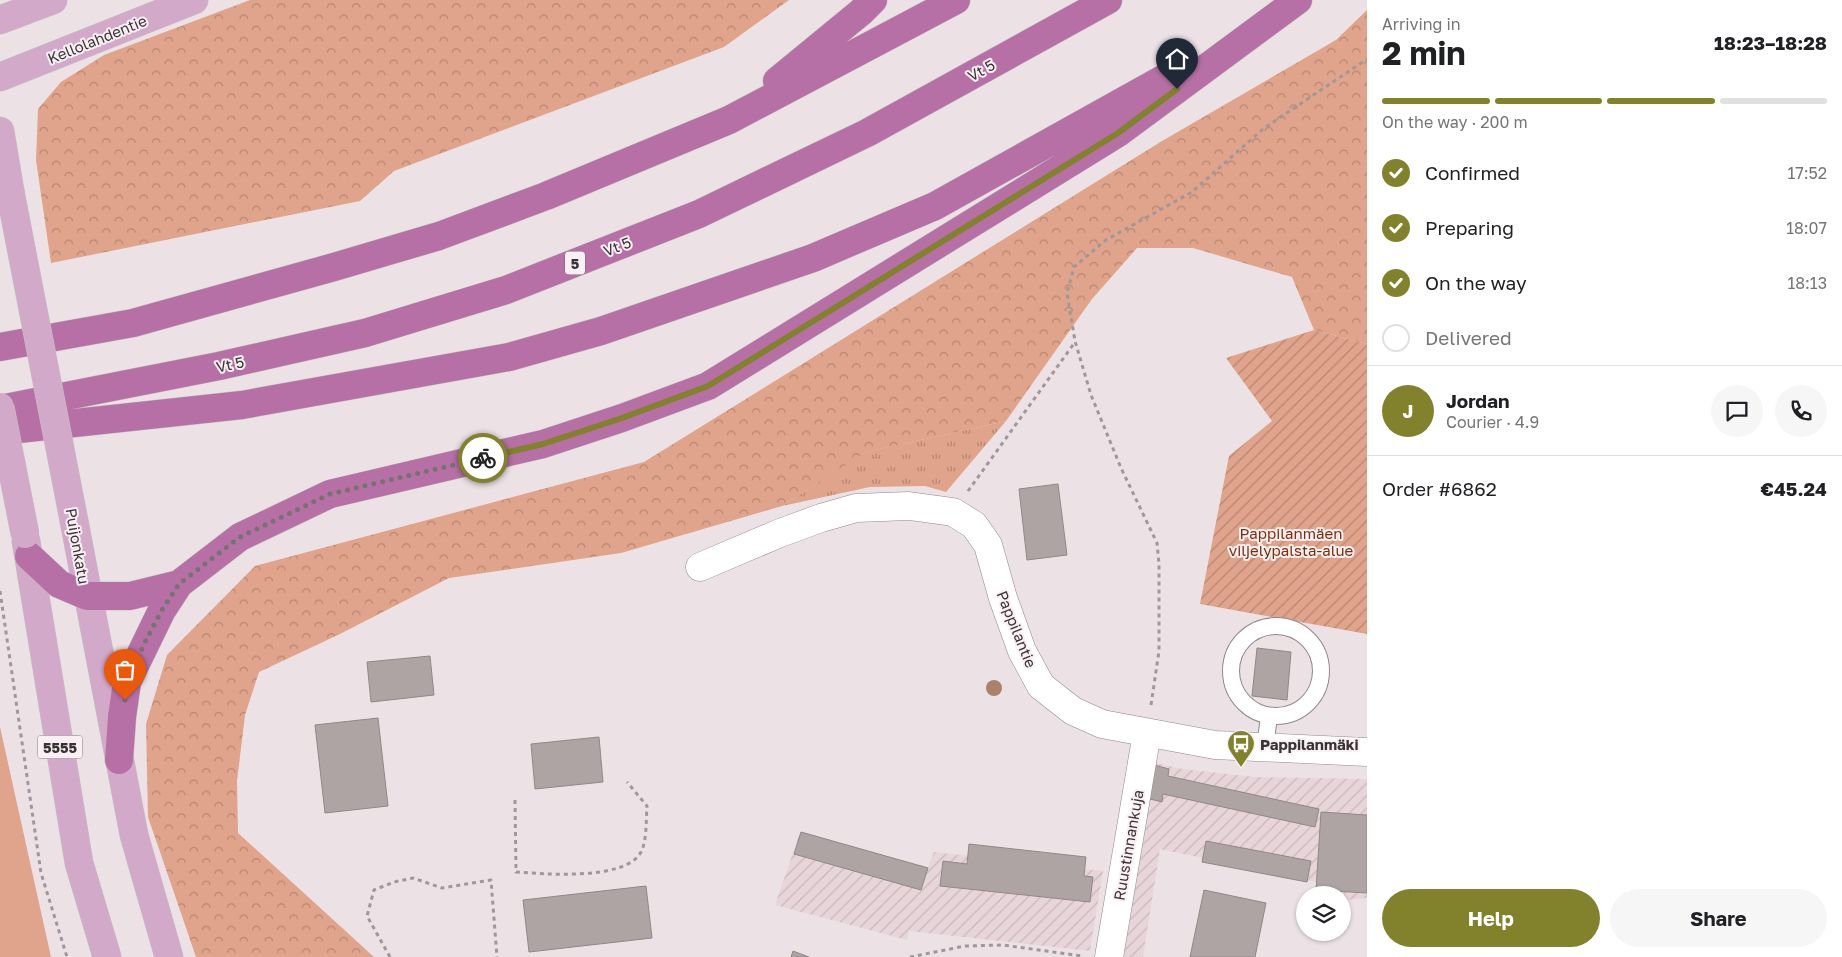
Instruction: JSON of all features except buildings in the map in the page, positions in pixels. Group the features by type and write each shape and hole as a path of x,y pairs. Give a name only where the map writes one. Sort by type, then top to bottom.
{"highway":[{"path":"729,120 861,12 873,0"},
{"path":"0,347 133,323 438,236 546,196 729,120 956,0"},
{"name":"Vt 5","path":"0,408 219,366 365,333 506,290 699,214 806,163 868,133 1108,0"},
{"path":"0,432 242,405 509,357 601,331 813,258 935,206 1290,6"},
{"path":"119,760 127,682 162,610 179,584 240,537 330,494 543,444 622,418 708,386 1118,133 1290,6"},
{"path":"27,545 59,584 87,596 130,596 179,584"}],"main road":[{"path":"0,20 53,0"},
{"name":"Kellolahdentie","path":"0,77 194,0"},
{"name":"Puijonkatu","path":"0,131 134,835 169,957"},
{"name":"5555","path":"0,408 27,545 79,863 107,957"}],"street":[{"name":"Pappilantie","path":"700,567 780,533 856,508 909,506 953,512 974,525 988,545 1002,598 1022,651 1041,686 1073,711 1102,724 1215,745 1367,752"},
{"name":"Ruustinnankuja","path":"1109,957 1147,733"}],"lane":[{"path":"1278,626 1293,629 1306,638 1315,650 1320,663 1320,677 1316,691 1308,703 1296,711 1283,716 1268,716 1254,711 1242,701 1234,688 1231,666 1232,659 1239,645 1250,634 1263,628 1278,626"},
{"path":"1265,748 1268,716"}],"path":[{"path":"1147,733 1159,651 1159,564 1157,543 1121,468 1090,395 1075,341 1067,293 1074,267 1106,240 1192,192 1263,129 1367,59"},
{"path":"953,512 1075,341"},
{"path":"0,591 41,873 67,957"},
{"path":"515,800 516,872 563,876 603,872 630,863 641,852 645,831 646,806 627,782"},
{"path":"390,957 367,916 374,890 394,882 413,878 442,888 491,880 497,957"},
{"path":"910,957 965,946 1002,945 1088,957"}],"shaded area":[{"path":"1146,761 1183,769 1254,777 1367,779 1367,898 1351,899 1351,886 1334,886 1160,849 1143,957 1115,957"},
{"path":"800,832 928,867 934,852 1103,871 1090,951 909,931 907,940 775,905"}],"green space":[{"path":"250,0 789,0 724,47 394,171 360,201 51,263 36,160 38,109 61,82 104,55"},
{"path":"1367,10 1367,344 1314,330 1292,277 1193,248 1137,248 1092,299 1006,421 866,452 782,506 621,553 449,578 340,634 259,672 245,715 237,781 238,833 374,957 196,957 148,817 146,724 167,655 255,566 644,462 1162,141 1336,40"},
{"name":"Pappilanmäen viljelypalsta-alue","path":"1314,330 1367,344 1367,634 1200,604 1229,456 1272,421 1226,358"},
{"path":"1006,421 946,492 925,486 870,487 782,506 865,452"},
{"path":"0,727 51,957 0,957"}],"way so far":[{"path":"125,700 127,682 145,642 162,610 179,584 240,537 330,494 483,458"}],"place":[{"name":"Pappilanmäki","path":"1241,768"}],"route":[{"path":"483,458 543,444 622,418 708,386 1118,133 1177,89"}]}
